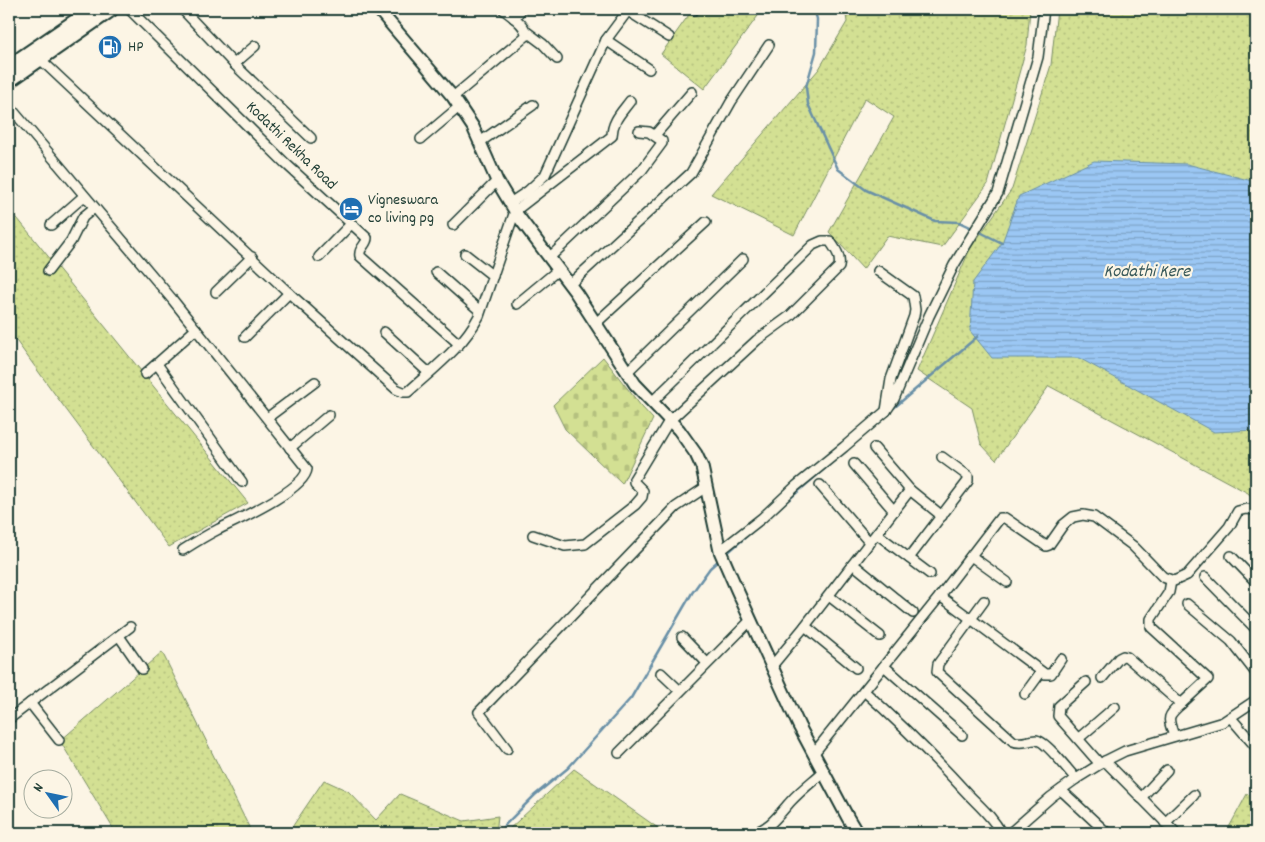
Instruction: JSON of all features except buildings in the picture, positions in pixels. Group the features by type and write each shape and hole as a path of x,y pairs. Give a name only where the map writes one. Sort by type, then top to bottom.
{"main road":[{"path":"9,67 94,9"},
{"path":"9,80 111,9"}],"street":[{"name":"Kodathi Rekha Road","path":"129,9 285,163 367,238 360,250 360,256 459,344"},
{"path":"182,9 234,64 311,138"},
{"path":"378,9 456,102 473,127 497,181 512,207 569,284 635,384 679,430 696,454 702,467 720,551 823,772 858,833"},
{"path":"503,9 557,59"},
{"path":"514,18 522,9"},
{"path":"720,551 762,518 796,486 844,447 886,410 894,399 904,380 929,316 954,265 998,193 1038,57 1044,9"},
{"path":"39,58 289,293 396,389 408,392 459,344 473,328 493,276 512,207 545,175 606,40 628,10 669,37"},
{"path":"421,139 456,102 526,36 527,32"},
{"path":"606,40 649,69"},
{"path":"569,284 691,173 731,102 769,45"},
{"path":"234,64 255,46"},
{"path":"655,135 692,92"},
{"path":"512,207 612,136 612,126 615,120 630,101"},
{"path":"480,142 533,105"},
{"path":"9,106 196,329 307,468 304,478 298,484 258,510 215,531 183,550"},
{"path":"549,258 642,170 662,143 650,132 639,131"},
{"path":"453,225 497,181"},
{"path":"51,225 84,196"},
{"path":"48,271 71,241 83,217 94,208"},
{"path":"595,324 706,222"},
{"path":"319,257 351,224"},
{"path":"533,535 565,546 585,544 635,505 642,497 643,491 634,482 634,478 669,421 757,340 790,316 839,267 840,259 830,242 822,241 813,244 652,402"},
{"path":"466,254 493,276"},
{"path":"216,292 252,257"},
{"path":"627,372 743,259"},
{"path":"517,304 558,270"},
{"path":"878,271 913,296 915,310 891,379 886,410"},
{"path":"436,272 480,311"},
{"path":"245,337 289,293"},
{"path":"145,374 196,329"},
{"path":"384,332 429,373"},
{"path":"157,364 242,482"},
{"path":"267,418 314,382"},
{"path":"290,448 329,416"},
{"path":"874,448 910,490 942,516"},
{"path":"909,558 969,479 968,476 942,457"},
{"path":"854,464 894,511"},
{"path":"820,485 870,543"},
{"path":"506,749 480,712 676,507 706,487"},
{"path":"772,666 829,596 910,490"},
{"path":"814,753 1000,518 1005,518 1046,546 1049,545 1063,525 1073,517 1082,515 1094,517 1133,546 1162,577 1171,580 1187,576 1228,527 1238,511 1246,509 1256,510"},
{"path":"877,534 930,574"},
{"path":"971,556 1007,582"},
{"path":"1231,556 1256,582"},
{"path":"853,564 913,613"},
{"path":"1205,577 1256,629"},
{"path":"1171,580 1169,592 1151,619 1151,627 1208,679 1169,714 1168,719 1174,736"},
{"path":"829,596 880,636"},
{"path":"940,596 1041,672 1050,674 1061,659"},
{"path":"984,601 938,664 937,672 1013,741 1021,744 1036,740 1044,743 1076,779"},
{"path":"1187,604 1231,641 1256,673"},
{"path":"619,753 751,620"},
{"path":"805,626 856,668"},
{"path":"9,718 130,627"},
{"path":"119,636 142,669"},
{"path":"682,637 707,663"},
{"path":"1102,678 1119,658 1127,657 1181,704"},
{"path":"884,666 962,735"},
{"path":"1025,694 1041,672"},
{"path":"661,673 680,691"},
{"path":"1086,682 1059,706 1058,716 1102,762 1176,833"},
{"path":"864,691 938,761 993,820 1001,833"},
{"path":"1010,833 1061,790 1102,762 1125,751 1223,722 1256,700"},
{"path":"30,702 59,740"},
{"path":"1079,738 1115,706"},
{"path":"1231,718 1256,747"},
{"path":"1141,798 1167,770"},
{"path":"753,833 763,830 774,821 792,800 823,772"},
{"path":"1061,790 1107,833"},
{"path":"1166,823 1194,795"}],"green space":[{"path":"693,9 763,9 704,89 661,54"},
{"path":"845,9 1030,9 1027,45 988,184 942,247 887,236 863,269 829,232 894,117 865,98 794,235 711,194 819,69 847,22"},
{"path":"1057,9 1256,9 1256,502 1248,493 1049,386 996,460 981,444 972,408 917,371 970,249 1012,189 1051,65"},
{"path":"9,208 248,503 169,547 9,331"},
{"path":"603,357 653,419 622,484 565,429 553,405"},
{"path":"162,652 252,833 116,833 60,741"},
{"path":"574,769 665,833 507,833"},
{"path":"324,780 348,791 376,820 400,794 464,821 498,816 496,833 288,833"},
{"path":"1247,794 1256,797 1256,833 1226,833"}],"water":[{"name":"Kodathi Kere","path":"1094,161 1187,164 1256,182 1256,430 1214,432 1079,358 992,358 970,331 973,282 1002,243 1019,196"}],"waterway":[{"path":"814,9 817,19 816,52 806,87 808,104 838,169 866,190 935,221 959,222 970,227"},
{"path":"982,233 1002,243"},
{"path":"889,412 978,336"},
{"path":"774,512 829,465"},
{"path":"725,555 757,527"},
{"path":"501,833 501,829 535,795 568,768 631,698 692,593 710,568 719,560"}],"place":[{"name":"HP","path":"110,47"},
{"name":"Vigneswara co living pg","path":"351,209"}]}
